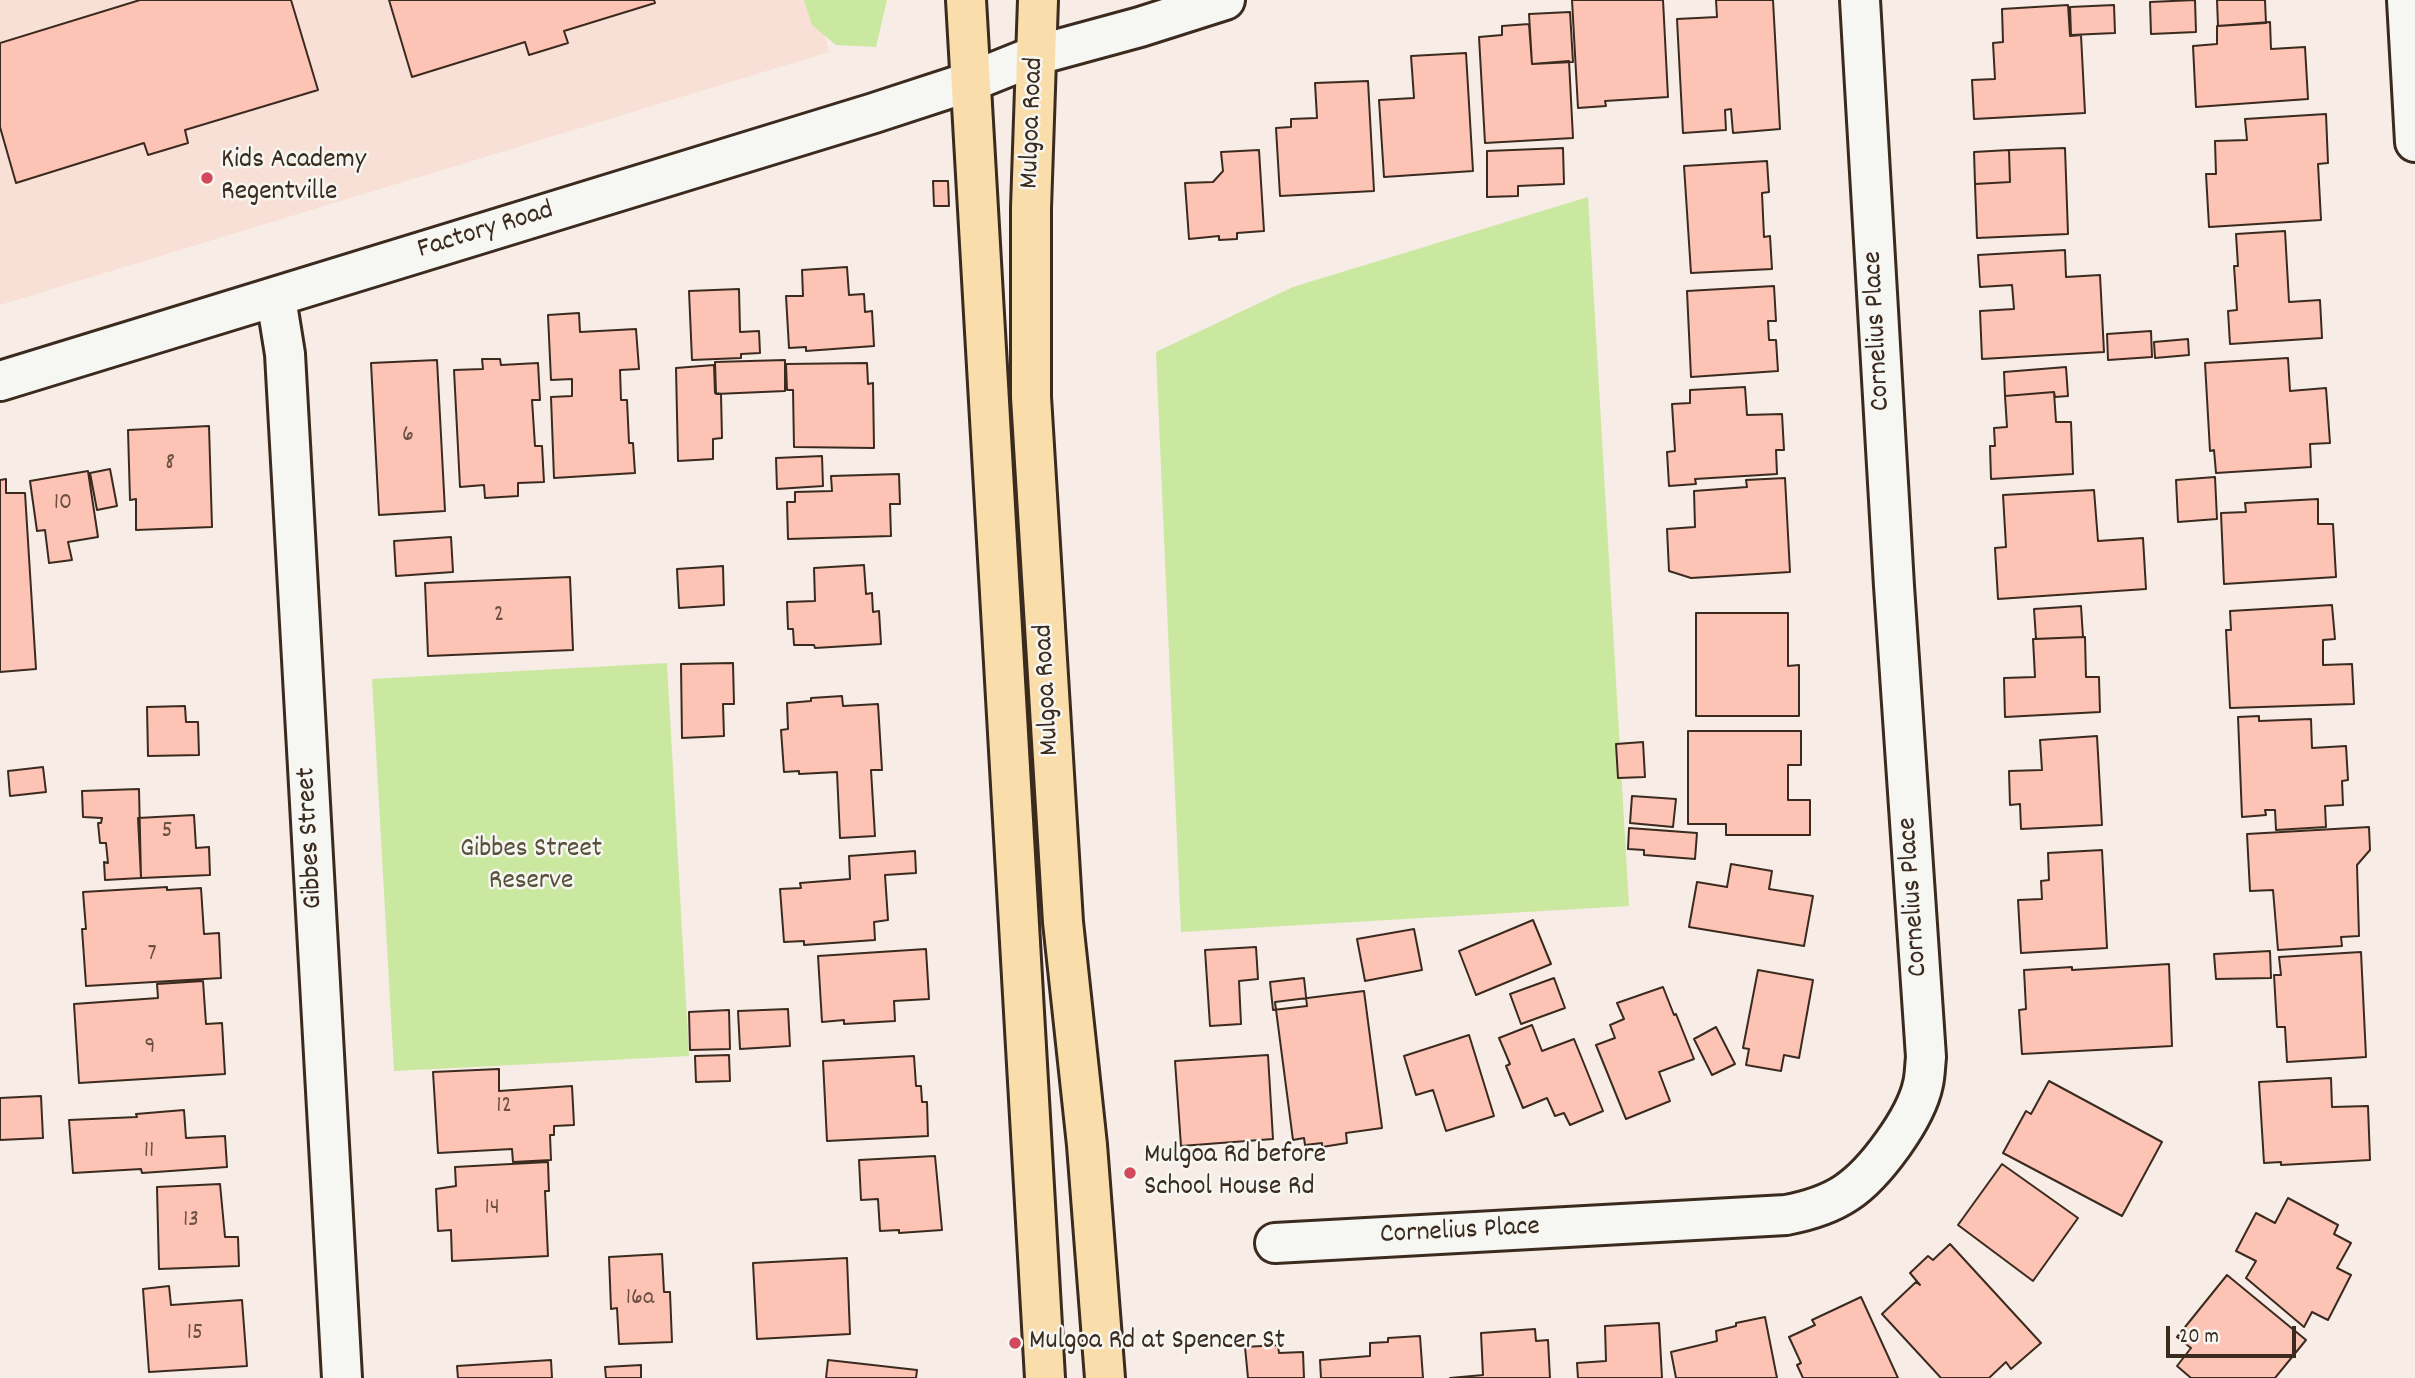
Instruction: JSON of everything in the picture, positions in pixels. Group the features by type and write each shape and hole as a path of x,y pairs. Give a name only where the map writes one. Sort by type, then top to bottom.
{"main road":[{"name":"Mulgoa Road","path":"965,0 972,81 1045,1378"},
{"name":"Mulgoa Road","path":"1038,0 1031,208 1032,411 1063,922 1087,1145 1105,1378"}],"street":[{"name":"Factory Road","path":"0,381 874,113 972,81 1037,55 1089,42 1225,0"},
{"name":"Cornelius Place","path":"1275,1243 1786,1215 1805,1211 1848,1192 1866,1176 1913,1114 1923,1085 1926,1057 1894,586 1860,0"},
{"path":"2407,0 2415,142"},
{"name":"Gibbes Street","path":"276,298 285,354 342,1378"}],"shaded area":[{"name":"Kids Academy Regentville","path":"0,0 816,0 829,52 0,305"}],"green space":[{"path":"804,0 887,0 876,47 836,45 812,25"},
{"path":"1588,197 1629,906 1181,932 1156,352 1293,287"},
{"name":"Gibbes Street Reserve","path":"667,663 689,1056 394,1071 372,679"}],"building":[{"path":"140,0 291,0 318,90 185,130 188,143 148,155 144,143 16,183 0,127 0,43"},
{"path":"389,0 654,0 655,3 564,31 568,43 529,55 525,42 412,77"},
{"path":"1572,0 1663,0 1668,97 1605,101 1606,106 1578,108"},
{"path":"1716,0 1773,0 1780,129 1733,133 1731,109 1725,110 1726,130 1683,133 1677,19 1717,17"},
{"path":"2195,0 2196,32 2151,34 2150,2"},
{"path":"2217,0 2265,0 2266,23 2218,26"},
{"path":"2068,5 2070,36 2081,35 2085,113 1974,119 1972,80 1995,79 1993,43 2003,42 2002,9"},
{"path":"2114,5 2115,33 2071,35 2070,7"},
{"path":"1570,12 1573,62 1532,64 1529,14"},
{"path":"2270,22 2271,49 2305,47 2308,99 2196,107 2193,46 2217,44 2217,26"},
{"path":"1529,24 1532,64 1569,61 1573,138 1485,143 1479,37 1502,35 1502,26"},
{"path":"1466,53 1473,171 1384,177 1379,100 1414,98 1411,56"},
{"path":"1368,81 1374,191 1280,196 1276,128 1291,127 1291,119 1317,118 1315,83"},
{"path":"2326,114 2328,163 2318,164 2321,220 2209,227 2206,174 2216,174 2215,141 2247,140 2245,119"},
{"path":"1563,148 1564,184 1518,186 1518,196 1487,197 1487,151"},
{"path":"2065,148 2068,234 1977,238 1975,184 2010,182 2009,150"},
{"path":"1259,150 1264,231 1237,233 1237,239 1219,240 1219,236 1189,239 1185,183 1213,182 1223,171 1221,152"},
{"path":"2009,150 2010,182 1975,184 1974,152"},
{"path":"1767,161 1769,192 1762,193 1764,237 1770,236 1772,269 1691,273 1684,166"},
{"path":"933,181 948,181 949,206 934,206"},
{"path":"2285,231 2289,302 2320,300 2322,338 2230,344 2228,311 2237,310 2234,266 2238,266 2236,234"},
{"path":"2065,250 2066,277 2100,275 2104,352 1982,359 1980,311 2014,309 2012,285 1980,287 1978,255"},
{"path":"847,267 849,295 864,294 865,312 872,311 874,346 806,351 806,347 789,348 786,296 803,296 802,270"},
{"path":"1774,286 1776,321 1768,321 1769,340 1776,340 1778,371 1691,377 1687,291"},
{"path":"739,289 740,332 759,331 760,353 741,354 741,358 692,360 689,291"},
{"path":"579,313 580,332 636,329 639,369 620,370 621,400 627,400 629,443 633,443 635,473 554,478 551,397 572,396 572,379 551,380 548,315"},
{"path":"2151,331 2152,357 2108,360 2107,334"},
{"path":"2188,339 2189,355 2155,358 2154,342"},
{"path":"2288,358 2290,391 2326,388 2330,443 2310,444 2311,467 2216,473 2214,450 2210,451 2205,363"},
{"path":"482,359 500,359 501,365 538,363 540,400 532,400 535,446 542,446 544,482 518,483 518,496 485,498 484,485 460,487 454,370 483,369"},
{"path":"437,360 445,511 379,515 371,363"},
{"path":"785,360 785,391 716,394 715,362"},
{"path":"867,363 868,384 873,383 874,448 794,447 793,390 787,390 786,364"},
{"path":"714,365 715,393 721,394 722,438 713,439 713,459 678,461 676,368"},
{"path":"2066,367 2068,396 2055,397 2054,392 2005,396 2004,372"},
{"path":"1745,387 1747,415 1782,414 1784,450 1776,450 1777,474 1695,479 1696,484 1669,486 1667,452 1675,451 1672,404 1690,403 1690,390"},
{"path":"2054,392 2056,422 2071,422 2073,474 1991,479 1990,446 1995,446 1994,428 2007,427 2005,396"},
{"path":"209,426 212,527 136,530 136,499 130,500 128,430"},
{"path":"822,456 823,486 777,489 776,458"},
{"path":"110,469 117,506 97,510 90,473"},
{"path":"88,471 98,537 68,542 72,560 49,563 45,530 37,531 30,481"},
{"path":"899,474 900,504 890,504 891,536 788,539 787,502 795,502 795,492 832,491 831,476"},
{"path":"2215,477 2217,519 2178,522 2176,480"},
{"path":"1785,478 1790,572 1691,578 1669,571 1667,529 1695,527 1694,491 1747,487 1746,480"},
{"path":"6,479 6,493 25,493 36,669 0,672 0,480"},
{"path":"2094,490 2098,541 2143,538 2146,589 1998,599 1995,548 2006,547 2003,495"},
{"path":"2318,499 2318,524 2333,524 2336,577 2224,584 2221,513 2246,512 2245,503"},
{"path":"451,537 453,572 396,576 394,541"},
{"path":"864,565 866,594 872,593 873,612 879,611 881,644 815,648 814,645 794,645 793,629 788,629 787,602 815,601 814,568"},
{"path":"723,566 724,605 679,608 677,569"},
{"path":"570,577 573,650 428,656 425,583"},
{"path":"2332,605 2335,639 2323,640 2323,665 2352,664 2354,704 2230,708 2226,630 2231,630 2230,611"},
{"path":"2081,606 2083,637 2036,639 2034,609"},
{"path":"1696,613 1788,613 1788,666 1799,665 1799,716 1696,716"},
{"path":"2085,637 2086,677 2099,677 2100,712 2005,717 2004,678 2035,677 2033,639"},
{"path":"733,663 734,704 723,704 724,736 682,738 681,664"},
{"path":"842,696 843,706 878,704 882,770 871,770 875,836 840,838 837,772 784,772 781,730 788,729 787,703"},
{"path":"185,706 186,722 198,722 199,755 148,756 147,707"},
{"path":"2259,716 2259,721 2311,719 2312,748 2346,746 2348,780 2342,781 2343,805 2325,806 2326,827 2276,830 2275,810 2265,810 2266,815 2242,817 2238,717"},
{"path":"1688,731 1801,731 1801,765 1788,765 1788,800 1810,800 1810,835 1726,835 1726,824 1688,824"},
{"path":"2097,736 2102,825 2021,829 2020,804 2010,805 2009,771 2042,770 2040,740"},
{"path":"1643,742 1645,777 1618,778 1616,744"},
{"path":"43,767 46,792 10,796 8,771"},
{"path":"139,789 141,878 105,880 104,862 108,863 106,843 100,843 98,823 101,823 102,818 83,817 82,791"},
{"path":"1632,796 1676,799 1673,827 1630,823"},
{"path":"194,815 196,848 209,847 210,875 141,878 138,818"},
{"path":"2369,827 2370,850 2357,865 2359,936 2341,937 2342,946 2278,950 2273,890 2250,891 2247,834"},
{"path":"1629,828 1697,833 1695,859 1644,855 1644,850 1628,849"},
{"path":"2102,850 2107,948 2021,953 2018,900 2042,899 2041,881 2049,880 2048,853"},
{"path":"915,851 916,873 885,875 888,920 874,922 875,940 804,945 804,941 784,942 780,889 801,888 800,883 850,879 849,856"},
{"path":"1731,864 1772,871 1769,889 1813,896 1804,946 1689,927 1697,882 1727,887"},
{"path":"167,887 167,890 201,888 204,934 219,933 221,978 86,986 82,929 86,929 83,892"},
{"path":"1533,920 1551,964 1476,995 1459,951"},
{"path":"1414,929 1422,970 1365,981 1357,939"},
{"path":"1256,947 1258,979 1239,981 1241,1024 1210,1026 1205,950"},
{"path":"926,949 929,999 894,1001 895,1021 844,1024 844,1020 822,1022 818,956"},
{"path":"2270,951 2271,978 2216,979 2214,954"},
{"path":"2361,952 2366,1057 2287,1062 2285,1027 2277,1027 2274,975 2281,975 2279,957"},
{"path":"2169,964 2172,1046 2022,1054 2019,1010 2026,1009 2024,970"},
{"path":"1758,970 1813,980 1799,1058 1784,1055 1781,1071 1746,1065 1749,1049 1743,1048"},
{"path":"1304,978 1307,1006 1273,1010 1270,982"},
{"path":"1554,978 1565,1008 1521,1024 1510,994"},
{"path":"203,981 206,1024 222,1023 225,1074 79,1083 74,1004 158,998 157,984"},
{"path":"1663,987 1694,1059 1659,1072 1670,1101 1626,1119 1596,1045 1615,1038 1610,1025 1624,1019 1617,1003"},
{"path":"1364,991 1382,1128 1346,1133 1347,1143 1322,1147 1322,1143 1305,1145 1304,1138 1293,1140 1275,1002"},
{"path":"788,1009 790,1046 740,1049 738,1011"},
{"path":"729,1010 730,1049 690,1050 689,1012"},
{"path":"1532,1025 1542,1051 1574,1039 1603,1111 1570,1125 1564,1113 1555,1116 1547,1098 1523,1108 1506,1066 1510,1064 1499,1038"},
{"path":"1716,1027 1735,1064 1712,1075 1694,1039"},
{"path":"1469,1035 1494,1116 1446,1131 1433,1090 1416,1095 1404,1056"},
{"path":"729,1055 730,1081 696,1082 695,1056"},
{"path":"1268,1055 1273,1139 1181,1146 1175,1061"},
{"path":"914,1056 916,1086 921,1086 922,1102 927,1102 928,1136 827,1141 823,1061"},
{"path":"499,1069 499,1091 572,1086 574,1125 554,1126 554,1135 550,1135 551,1160 513,1162 512,1149 438,1153 433,1072"},
{"path":"2331,1078 2332,1107 2368,1106 2370,1160 2281,1165 2281,1162 2264,1163 2259,1082"},
{"path":"2049,1081 2162,1142 2122,1216 2003,1153 2026,1111 2031,1114"},
{"path":"41,1096 43,1138 0,1140 0,1098"},
{"path":"184,1110 186,1138 225,1136 227,1167 142,1173 141,1169 73,1173 69,1120 137,1117 136,1114"},
{"path":"935,1156 942,1230 899,1233 899,1230 880,1231 878,1199 861,1200 859,1160"},
{"path":"548,1162 549,1191 545,1191 548,1256 452,1261 451,1230 438,1231 436,1189 456,1186 455,1167"},
{"path":"2002,1164 2078,1218 2033,1281 1958,1225"},
{"path":"220,1184 225,1237 238,1237 239,1266 159,1269 157,1187"},
{"path":"2288,1198 2338,1225 2334,1234 2351,1243 2337,1268 2351,1275 2328,1320 2312,1312 2304,1327 2246,1278 2256,1261 2236,1251 2256,1213 2275,1223"},
{"path":"1950,1244 2041,1343 2011,1369 2006,1362 1989,1378 1941,1378 1882,1314 1916,1282 1920,1285 1910,1273 1928,1256 1933,1260"},
{"path":"662,1254 664,1292 670,1292 672,1342 619,1344 617,1308 611,1309 609,1257"},
{"path":"847,1258 850,1334 757,1339 753,1263"},
{"path":"2227,1275 2306,1340 2275,1378 2191,1378 2177,1366 2191,1348 2177,1337"},
{"path":"169,1286 171,1305 242,1300 247,1366 149,1372 143,1289"},
{"path":"1861,1297 1898,1378 1803,1378 1797,1365 1801,1363 1789,1337 1815,1325 1812,1320"},
{"path":"1765,1317 1777,1378 1676,1378 1671,1352 1717,1341 1716,1331 1736,1326 1736,1323"},
{"path":"1659,1323 1662,1378 1578,1378 1577,1363 1606,1361 1605,1326"},
{"path":"1535,1329 1536,1341 1548,1340 1550,1378 1450,1378 1483,1375 1481,1333"},
{"path":"1420,1336 1423,1378 1321,1378 1320,1360 1370,1356 1370,1343 1388,1342 1388,1338"},
{"path":"1278,1345 1279,1353 1303,1352 1304,1378 1248,1378 1245,1347"},
{"path":"551,1360 552,1378 458,1378 457,1366"},
{"path":"828,1360 917,1370 916,1378 826,1378"},
{"path":"641,1365 641,1378 606,1378 605,1367"}],"place":[{"name":"Kids Academy Regentville","path":"207,178"},
{"name":"Mulgoa Rd before School House Rd","path":"1130,1173"},
{"name":"Mulgoa Rd at Spencer St","path":"1015,1343"}]}
